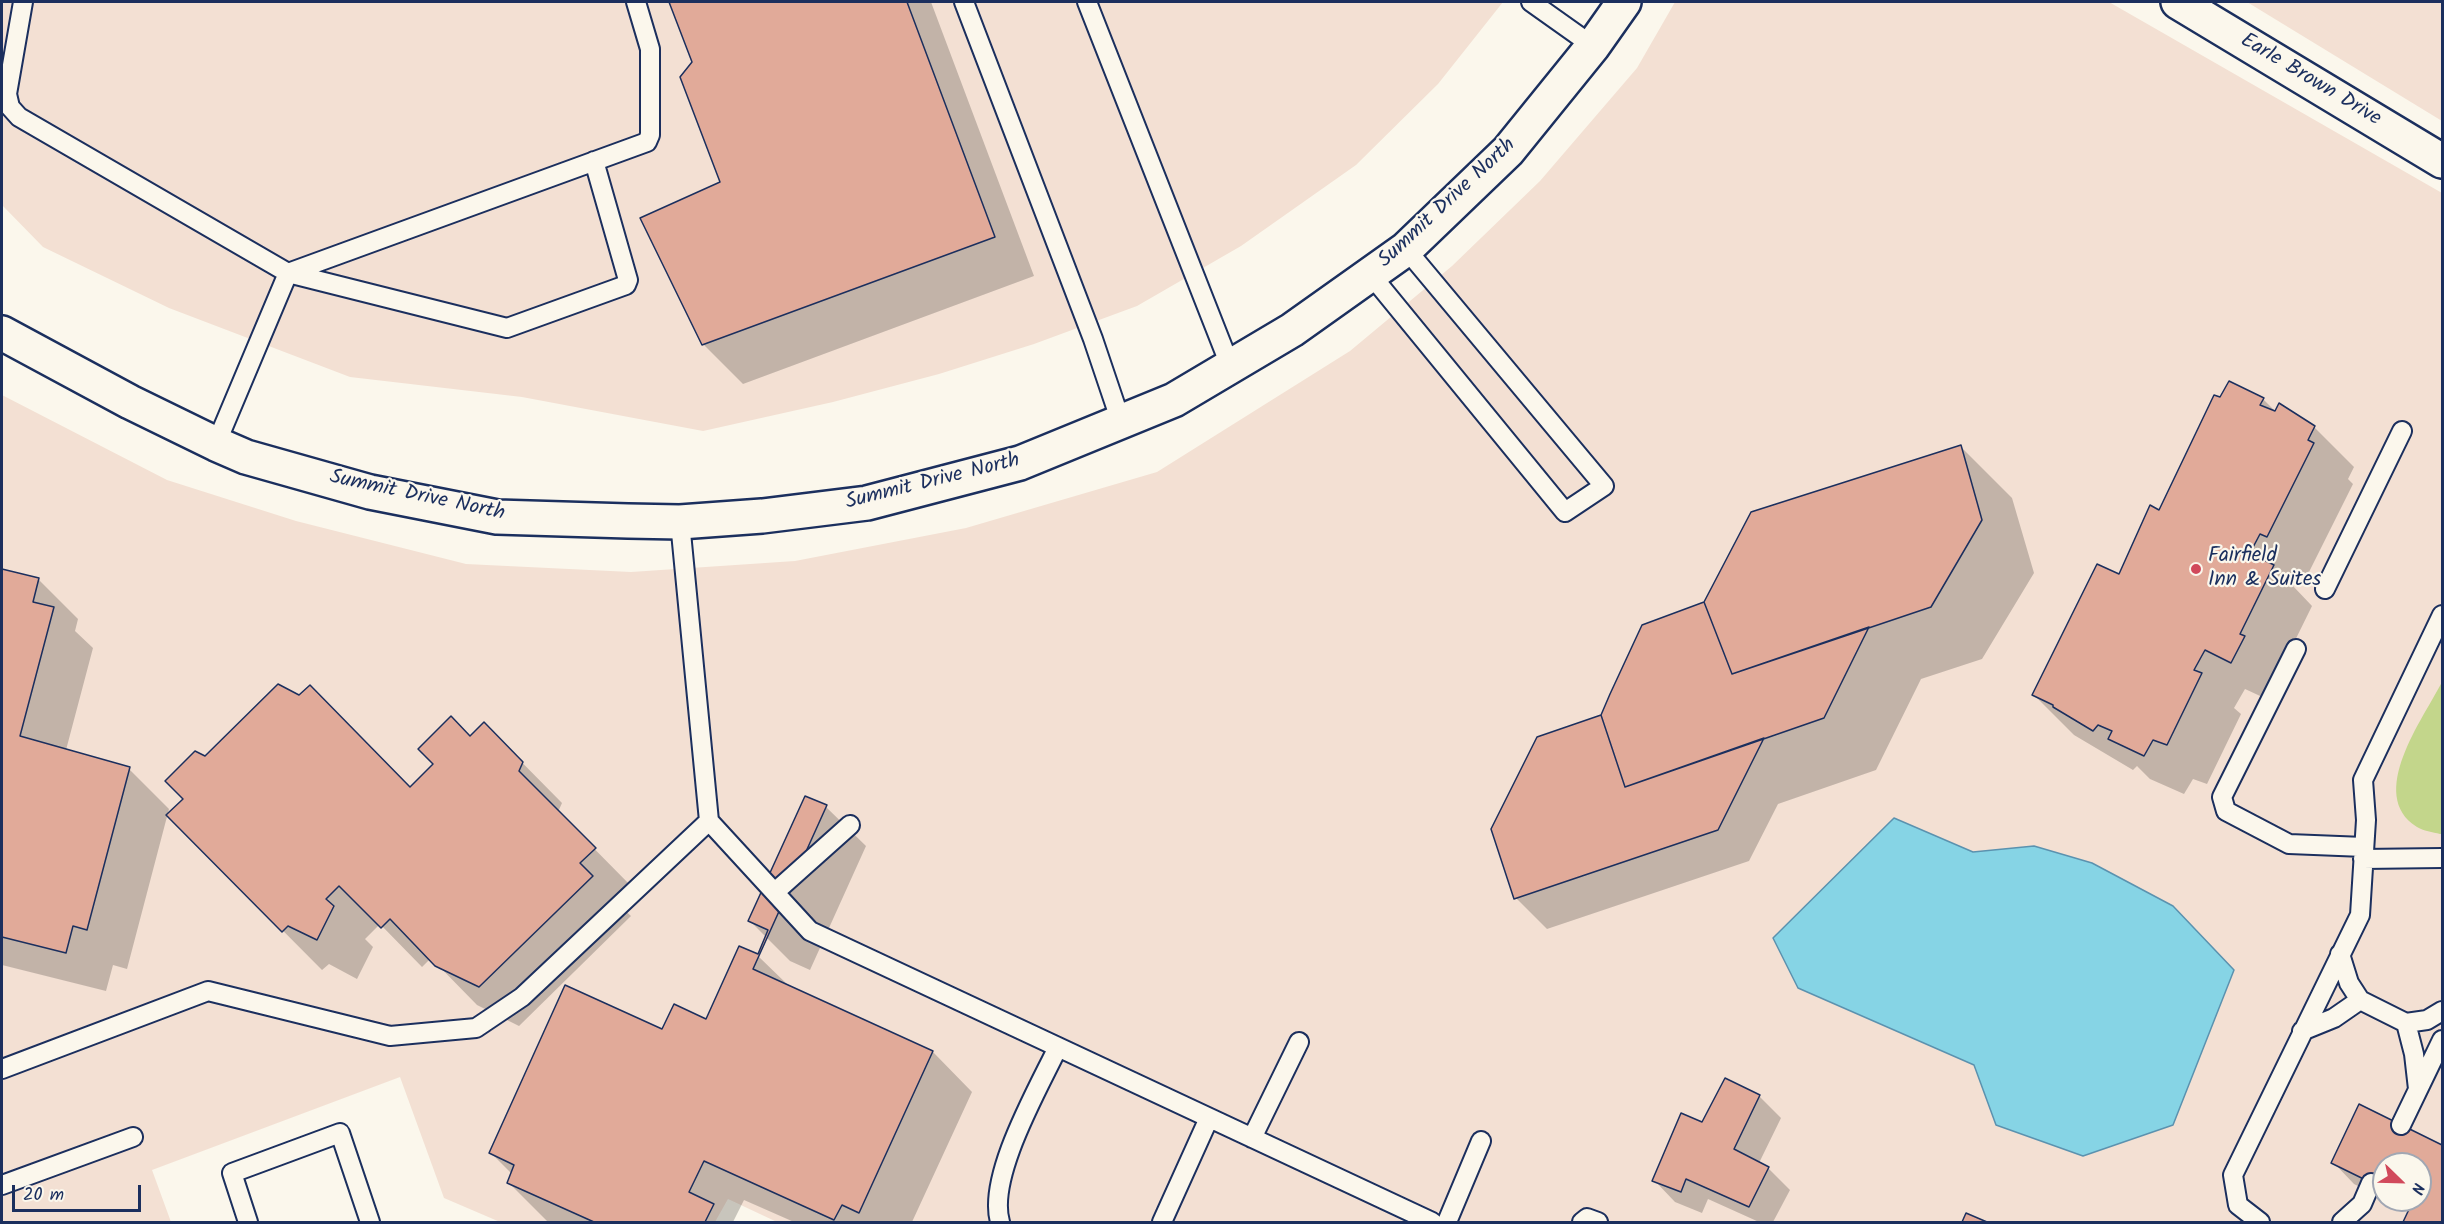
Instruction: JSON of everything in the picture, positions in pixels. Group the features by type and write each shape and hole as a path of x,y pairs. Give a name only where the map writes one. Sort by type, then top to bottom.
{"street":[{"name":"Summit Drive North","path":"2,333 130,402 246,456 370,492 497,517 680,522 762,516 867,503 1020,463 1174,400 1231,368 1371,275 1406,249 1508,151 1593,46 1624,2"},
{"name":"Earle Brown Drive","path":"2178,2 2442,161"}],"lane":[{"path":"23,2 7,94 10,107 20,117 288,273 507,328 514,327 627,282 594,161"},
{"path":"216,444 288,273 649,139 650,49 636,2"},
{"path":"964,2 1093,339 1121,422"},
{"path":"1087,2 1231,368"},
{"path":"1531,2 1593,46"},
{"path":"1371,275 1565,512 1604,486 1406,249"},
{"path":"2325,589 2402,431"},
{"path":"680,522 709,820 810,931 1432,1222"},
{"path":"2260,1222 2238,1205 2233,1175 2360,915 2364,853 2363,780 2400,707 2442,615"},
{"path":"2295,648 2222,797 2226,811 2289,844 2364,853 2442,858"},
{"path":"2,1069 208,991 390,1036 477,1028 522,997 709,820"},
{"path":"775,892 850,825"},
{"path":"2340,954 2349,984 2360,1000 2406,1023 2427,1020 2442,1011"},
{"path":"2302,1031 2334,1018 2360,1000"},
{"path":"2406,1023 2414,1054 2418,1089"},
{"path":"2401,1125 2442,1040"},
{"path":"1252,1138 1299,1042"},
{"path":"1000,1222 998,1213 1004,1164 1058,1047"},
{"path":"1162,1222 1209,1118"},
{"path":"248,1222 232,1173 340,1133 370,1222"},
{"path":"2,1185 133,1137"},
{"path":"1447,1222 1480,1141"},
{"path":"2342,1222 2362,1204 2371,1183"},
{"path":"1582,1222 1587,1218 1598,1222"}],"shaded area":[{"path":"2,2 1503,2 1438,84 1356,165 1241,246 1137,306 1034,344 939,374 833,402 703,431 522,397 350,377 169,308 43,247 2,205"},
{"path":"1675,2 2109,2 2442,193 2442,1222 777,1222 728,1199 715,1222 500,1222 444,1198 400,1077 152,1170 171,1222 2,1222 2,395 167,480 296,521 466,564 631,572 795,561 966,528 1157,472 1350,351 1452,266 1540,181 1637,68"},
{"path":"2247,2 2442,2 2442,121"}],"green space":[{"path":"2442,682 2442,834 2440,834 2417,827 2403,813 2397,796 2397,777 2412,736"}],"water":[{"path":"1894,818 1973,852 2034,846 2092,863 2173,906 2234,970 2173,1125 2083,1156 1996,1125 1974,1065 1798,988 1773,938"}],"building":[{"path":"669,2 907,2 995,237 702,345 640,218 720,182 680,77 692,62"},
{"name":"Fairfield Inn & Suites","path":"2229,381 2264,398 2260,405 2275,411 2279,403 2315,426 2308,440 2314,443 2267,537 2260,534 2250,553 2274,565 2240,634 2245,636 2231,663 2205,650 2194,670 2202,673 2167,745 2153,740 2144,756 2108,739 2112,731 2098,725 2093,731 2053,705 2032,695 2097,564 2119,574 2150,505 2159,510 2214,395 2220,397"},
{"path":"1961,445 1982,520 1931,607 1732,674 1704,602 1751,512"},
{"path":"2,569 39,578 33,602 54,607 20,736 130,767 87,930 73,926 66,953 2,937"},
{"path":"1704,602 1732,674 1869,627 1824,718 1625,787 1601,715 1642,625"},
{"path":"278,684 299,695 310,685 410,787 433,764 418,749 451,716 470,736 484,722 523,762 519,771 596,848 580,863 593,876 479,987 435,966 390,919 381,928 339,886 326,899 334,906 317,940 288,926 282,932 166,815 183,799 165,781 195,751 205,756"},
{"path":"1601,715 1625,787 1764,738 1718,830 1514,899 1491,829 1537,737"},
{"path":"805,796 827,805 753,969 933,1051 859,1213 842,1205 834,1220 704,1161 689,1192 714,1204 705,1222 594,1222 507,1183 514,1165 489,1153 565,985 662,1029 674,1004 706,1019 739,946 758,954 768,930 748,921"},
{"path":"1725,1078 1760,1095 1734,1149 1769,1167 1749,1207 1686,1179 1681,1192 1652,1181 1681,1113 1702,1122"},
{"path":"2359,1104 2442,1145 2442,1222 2403,1222 2408,1212 2432,1212 2432,1152 2372,1152 2372,1183 2331,1163"},
{"path":"1966,1213 1987,1222 1962,1222"}],"place":[{"name":"Fairfield Inn & Suites","path":"2196,569"}]}
